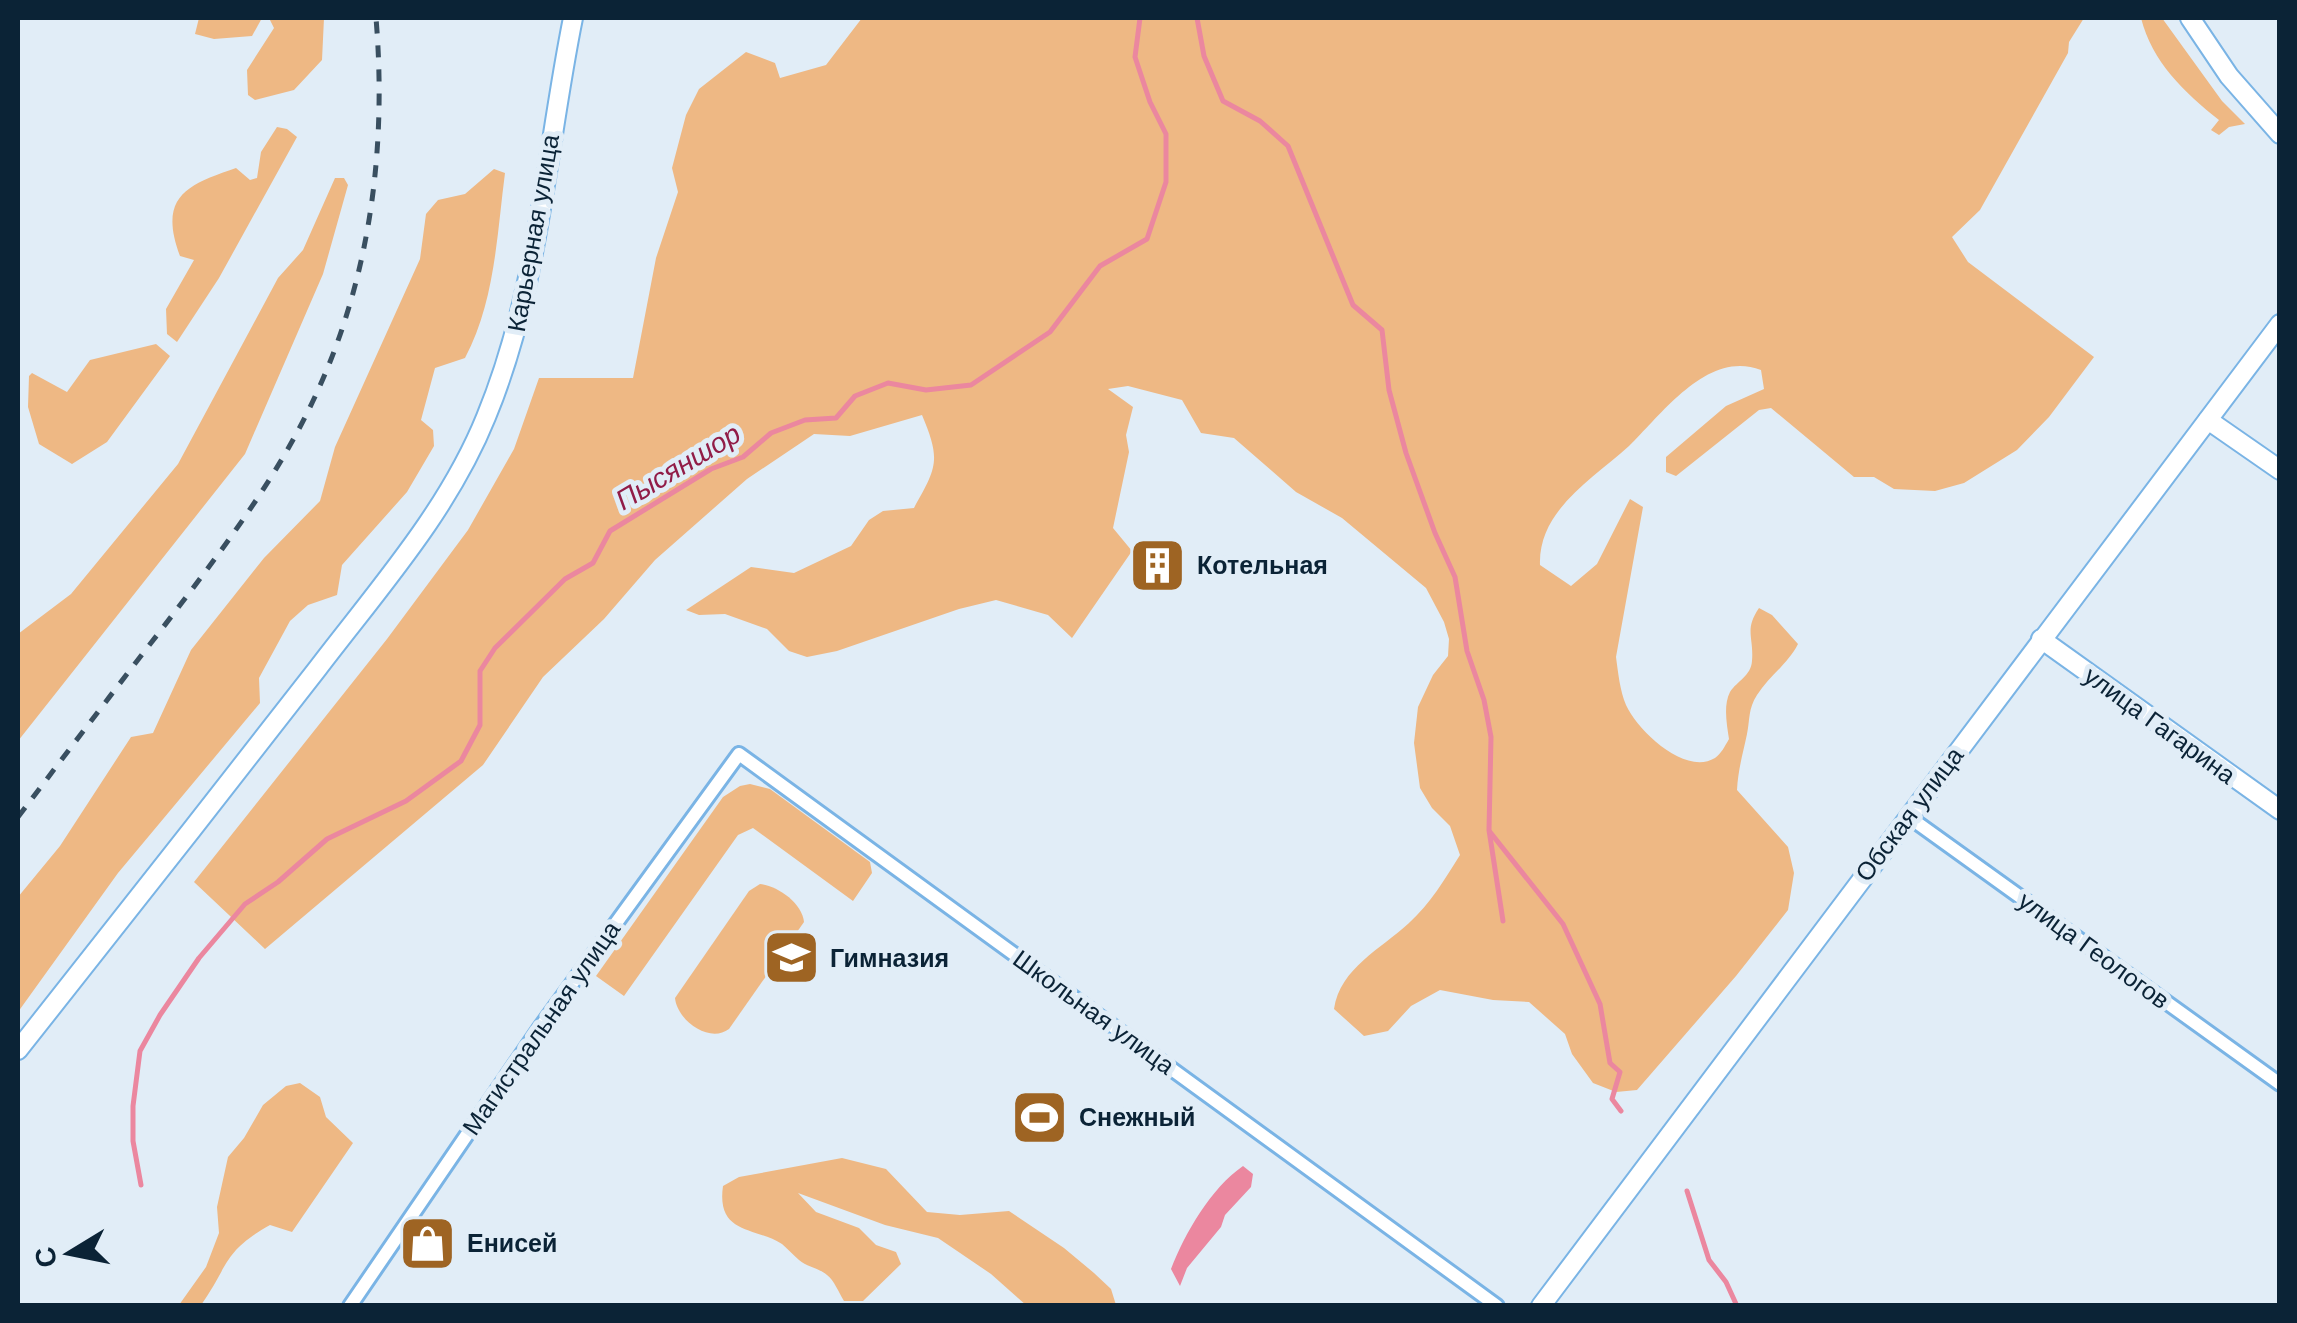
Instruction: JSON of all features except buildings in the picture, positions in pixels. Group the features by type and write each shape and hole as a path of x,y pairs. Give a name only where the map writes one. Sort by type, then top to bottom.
{"street":[{"name":"Карьерная улица","path":"18,1050 228,786 446,496 486,417 523,308 573,18"},
{"path":"2190,18 2229,76 2280,134"},
{"name":"Обская улица","path":"1540,1306 2280,324"},
{"path":"2208,420 2280,470"},
{"name":"улица Гагарина","path":"2041,639 2280,810"},
{"name":"Магистральная улица","path":"350,1306 539,1029 739,754"},
{"name":"Школьная улица","path":"739,754 1496,1306"},
{"name":"улица Геологов","path":"1908,817 2280,1084"}],"shaded area":[{"path":"199,18 262,18 252,36 214,39 195,34"},
{"path":"269,18 324,18 322,60 294,90 255,100 248,95 247,70 274,28"},
{"path":"862,18 2084,18 1980,210 1952,237 1968,262 2094,357 2049,417 2017,450 1964,483 1935,491 1894,489 1874,477 1854,477 1771,408 1759,410 1676,476 1666,472 1666,457 1726,406 1764,389 1761,370 1741,366 1705,376 1671,402 1629,446 1570,497 1548,528 1540,565 1571,586 1597,564 1630,499 1643,507 1616,657 1624,700 1632,715 1652,738 1677,756 1703,762 1723,750 1729,739 1728,697 1751,666 1751,628 1759,608 1772,615 1798,644 1752,705 1737,790 1788,847 1794,873 1788,910 1637,1090 1616,1092 1593,1083 1572,1054 1565,1034 1529,1002 1440,990 1411,1006 1388,1031 1364,1036 1334,1009 1344,982 1353,971 1417,916 1460,855 1450,826 1420,788 1414,743 1418,707 1433,675 1448,656 1444,622 1426,588 1342,518 1296,492 1234,438 1201,433 1182,400 1128,386 1108,389 1133,407 1126,435 1129,452 1113,528 1132,551 1072,638 1048,615 996,600 807,657 789,651 767,629 725,614 699,615 686,610 751,567 794,573 851,546 869,520 883,511 914,508 934,463 922,415 850,436 814,434 747,479 655,560 604,619 543,677 483,765 265,949 194,882 387,639 468,530 514,449 539,378 633,378 656,258 678,192 672,168 686,115 699,89 746,52 775,63 780,78 826,65"},
{"path":"2141,18 2162,18 2222,101 2245,124 2229,127 2219,135 2211,130 2219,120 2161,62"},
{"path":"277,127 297,137 219,278 177,342 167,334 166,309 194,260 180,256 172,220 175,207 191,188 236,168 250,180 257,178 261,152"},
{"path":"494,169 505,173 489,291 465,358 435,368 421,420 433,430 434,446 407,492 342,565 337,595 308,605 290,621 259,678 260,703 118,873 18,1012 18,897 60,846 131,737 153,733 191,650 264,558 320,501 335,447 420,259 426,214 438,200 465,194"},
{"path":"335,178 344,178 348,185 323,274 245,454 18,741 18,634 71,594 178,464 278,278 303,250"},
{"path":"156,344 170,356 107,442 72,464 39,444 28,407 32,373 67,392 90,360"},
{"path":"750,784 770,789 870,862 872,873 853,901 753,828 738,835 624,996 596,976 723,797"},
{"path":"760,884 788,897 799,908 804,922 729,1029 721,1033 704,1032 681,1014 675,998 749,891"},
{"path":"300,1083 320,1097 326,1117 353,1143 292,1232 270,1225 254,1235 234,1252 201,1305 179,1305 206,1267 219,1233 217,1207 228,1157 263,1105 286,1086"},
{"path":"842,1158 886,1169 927,1212 960,1215 1009,1211 1094,1273 1111,1289 1116,1305 1026,1305 991,1274 938,1238 885,1225 798,1193 816,1212 859,1228 876,1245 896,1252 901,1264 863,1301 844,1301 824,1273 802,1262 782,1244 740,1227 726,1213 723,1186 739,1177"},
{"path":"1243,1166 1253,1174 1251,1187 1225,1215 1221,1227 1187,1268 1180,1286 1171,1269 1184,1241 1210,1199"}],"waterway":[{"name":"Пысяншор","path":"141,1185 133,1141 140,1051 199,958 245,904 278,882 327,839 406,801 461,761 480,725 480,671 495,648 565,579 593,563 610,531 711,469 743,457 771,433 805,420 836,418 855,396 888,383 926,390 971,385 1050,332 1100,266 1147,239 1166,182 1166,134 1135,57 1140,18"},
{"path":"1197,18 1204,56 1223,101 1260,121 1288,146 1353,305 1382,330 1389,390 1406,453 1455,577 1467,651 1484,700 1491,737 1489,830 1503,921"},
{"path":"1490,832 1563,924 1600,1004 1610,1063 1620,1072 1612,1099 1621,1111"},
{"path":"1687,1191 1709,1260 1726,1282 1737,1306"}],"railway":[{"path":"18,817 242,520 280,463 312,403 348,310 370,215 379,117 376,18"}],"place":[{"name":"Котельная","path":"1158,565"},
{"name":"Гимназия","path":"791,958"},
{"name":"Снежный","path":"1040,1117"},
{"name":"Енисей","path":"428,1243"}]}
